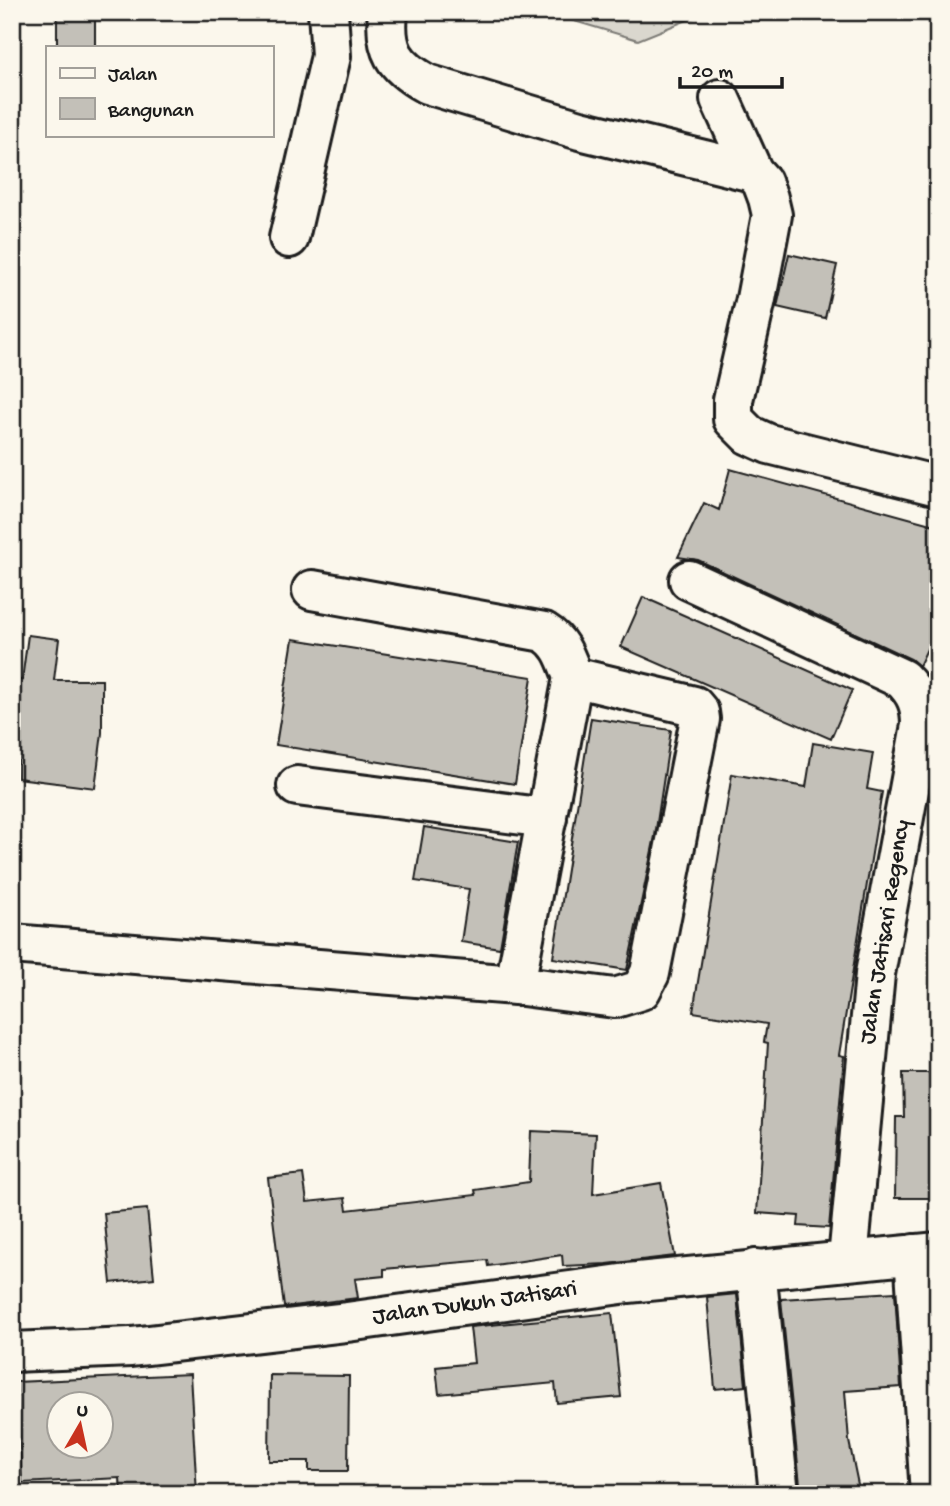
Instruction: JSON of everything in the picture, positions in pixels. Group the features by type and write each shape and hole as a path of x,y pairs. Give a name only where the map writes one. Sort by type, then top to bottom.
{"street":[{"path":"289,238 331,56 328,12"},
{"path":"388,12 386,42 398,62 412,76 427,84 580,130 753,172"},
{"path":"720,99 753,172 762,182 772,215 733,400 733,419 749,435 769,444 938,486"},
{"name":"Jalan Jatisari Regency","path":"689,580 902,679 918,699 922,725 875,974 848,1259"},
{"path":"312,590 544,632 561,648 573,677 515,985"},
{"path":"12,944 515,985 615,998 641,990 650,973 699,712 694,706 573,677"},
{"path":"297,786 547,818"},
{"path":"926,1253 930,1494"},
{"name":"Jalan Dukuh Jatisari","path":"12,1352 131,1348 347,1322 628,1283 926,1253"},
{"path":"756,1269 779,1494"}],"shaded area":[{"path":"544,12 707,12 638,40"}],"building":[{"path":"57,12 95,12 95,46 57,46"},
{"path":"789,254 837,265 825,318 777,307"},
{"path":"730,469 938,526 938,626 919,666 911,659 698,560 678,557 704,503 719,510"},
{"path":"643,597 852,690 831,739 621,647"},
{"path":"28,635 59,639 54,680 102,680 102,733 95,788 18,778 19,680 22,680"},
{"path":"293,639 532,677 515,784 276,745"},
{"path":"591,718 671,730 655,836 627,970 553,958"},
{"path":"813,743 873,753 867,789 882,792 839,1055 844,1056 829,1228 798,1226 799,1216 757,1213 767,1024 693,1012 732,774 806,787"},
{"path":"424,827 518,842 500,948 461,942 469,889 415,881"},
{"path":"903,1073 938,1073 938,1198 895,1198 896,1117 904,1117"},
{"path":"531,1131 596,1134 593,1194 661,1183 675,1256 563,1266 562,1255 488,1266 487,1260 384,1269 384,1276 355,1279 358,1298 284,1307 268,1178 303,1174 307,1202 345,1198 347,1210 476,1195 475,1190 529,1182"},
{"path":"147,1209 154,1278 111,1283 104,1213"},
{"path":"895,1292 901,1387 845,1391 849,1441 860,1494 801,1494 781,1299"},
{"path":"737,1294 746,1386 715,1389 707,1297"},
{"path":"612,1313 621,1397 557,1403 555,1383 439,1394 436,1367 474,1363 470,1327"},
{"path":"190,1374 197,1494 121,1494 120,1478 22,1483 16,1382"},
{"path":"270,1375 349,1376 348,1471 309,1471 309,1461 269,1461"}]}
